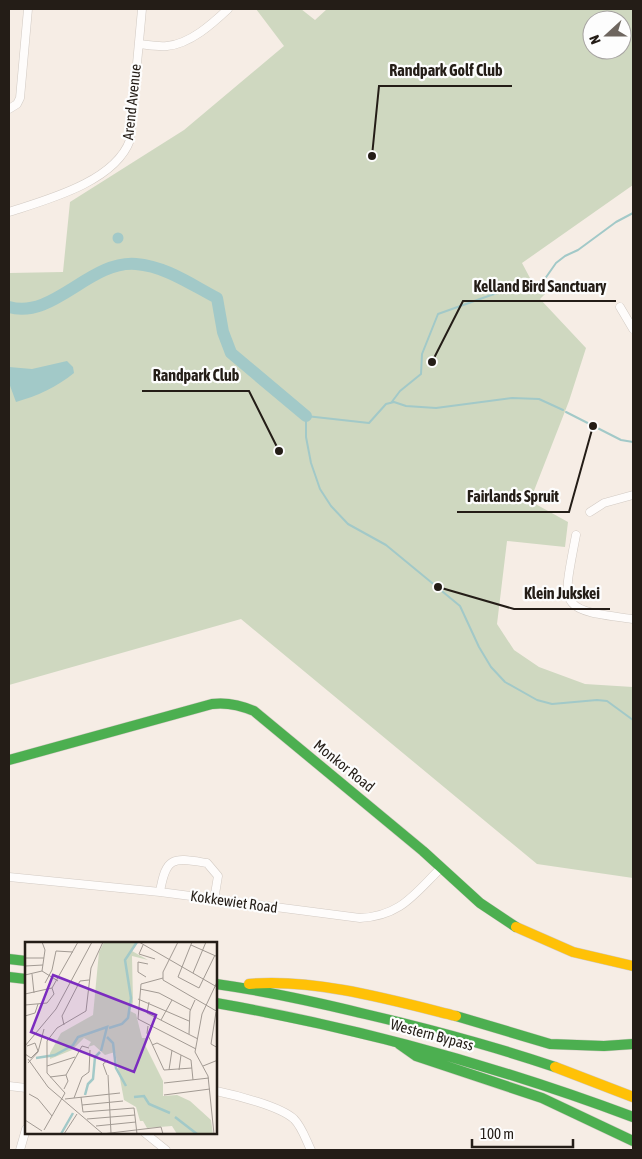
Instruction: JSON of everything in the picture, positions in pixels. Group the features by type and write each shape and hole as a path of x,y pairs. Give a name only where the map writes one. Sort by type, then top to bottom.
{"main road":[{"name":"Monkor Road","path":"9,760 212,704 238,705 261,717 418,846 479,903 518,927 548,942 580,954 633,966"},
{"path":"9,959 25,961"},
{"path":"9,977 25,979"},
{"path":"235,986 271,982 366,994 480,1022 550,1044 604,1046 633,1044"},
{"name":"Western Bypass","path":"218,984 351,1010 480,1043 564,1070 633,1097"},
{"name":"Western Bypass","path":"218,1003 311,1020 395,1040 498,1069 633,1117"},
{"path":"395,1040 416,1056 542,1098 633,1140"}],"street":[{"path":"9,109 17,104 20,98 28,9"},
{"name":"Arend Avenue","path":"9,212 54,198 70,190 106,170 125,151 130,140 142,9"},
{"path":"139,44 168,46 177,44 209,26 228,9"},
{"path":"620,307 633,329"},
{"path":"590,512 604,503 633,496"},
{"path":"576,535 566,586 570,601 579,610 633,619"},
{"path":"160,892 165,869 173,860 180,858 207,862 218,876 214,900"},
{"name":"Kokkewiet Road","path":"9,876 160,892 343,916 375,917 389,913 405,904 441,868"},
{"path":"9,1086 25,1088"},
{"path":"218,1092 254,1101 291,1116 299,1126 312,1150"},
{"path":"20,1150 25,1132"},
{"path":"146,1134 166,1150"}],"green space":[{"path":"256,9 301,9 315,20 327,9 633,9 633,185 522,263 530,278 545,294 540,299 586,348 569,401 530,501 568,522 565,547 507,541 497,624 514,650 539,667 585,684 633,687 633,878 537,864 241,619 9,685 9,273 63,272 70,202 184,130 284,46"}],"water":[{"path":"118,232 124,238 118,244 112,238"},
{"path":"67,361 73,367 74,373 46,391 16,402 9,383 9,367 32,369"}],"waterway":[{"path":"391,403 400,391 421,374 422,354 438,314 508,289 530,289 542,283 556,263 565,256 578,250 616,222 633,213"},
{"path":"9,307 25,309 41,305 87,279 119,265 136,264 168,272 217,298 223,332 231,353 306,416"},
{"path":"563,410 539,399 512,398 436,408 406,406 394,402 386,404 369,423 306,416 306,437 311,463 320,489 331,506 348,524 386,545 460,606 479,647 491,667 505,682 537,700 552,704 597,700 607,701 633,720"},
{"path":"566,412 621,440 633,442"}],"traffic: fast":[{"path":"9,760 212,704 218,703 244,707 254,711 423,851 480,903 516,927"},
{"path":"9,959 25,961"},
{"path":"9,977 25,979"},
{"path":"218,984 328,1005 485,1045 555,1067"},
{"path":"218,1003 322,1024 427,1050 531,1081 633,1117"},
{"path":"456,1016 550,1044 604,1046 633,1044"},
{"path":"399,1044 416,1056 542,1098 633,1141"}],"traffic: slow":[{"path":"516,927 573,952 633,966"},
{"path":"249,984 300,984 326,987 380,997 456,1016"},
{"path":"555,1067 633,1097"}],"place":[{"name":"Randpark Golf Club","path":"372,156"},
{"name":"Kelland Bird Sanctuary","path":"432,362"},
{"name":"Fairlands Spruit","path":"593,426"},
{"name":"Randpark Club","path":"279,451"},
{"name":"Klein Jukskei","path":"438,587"}]}
